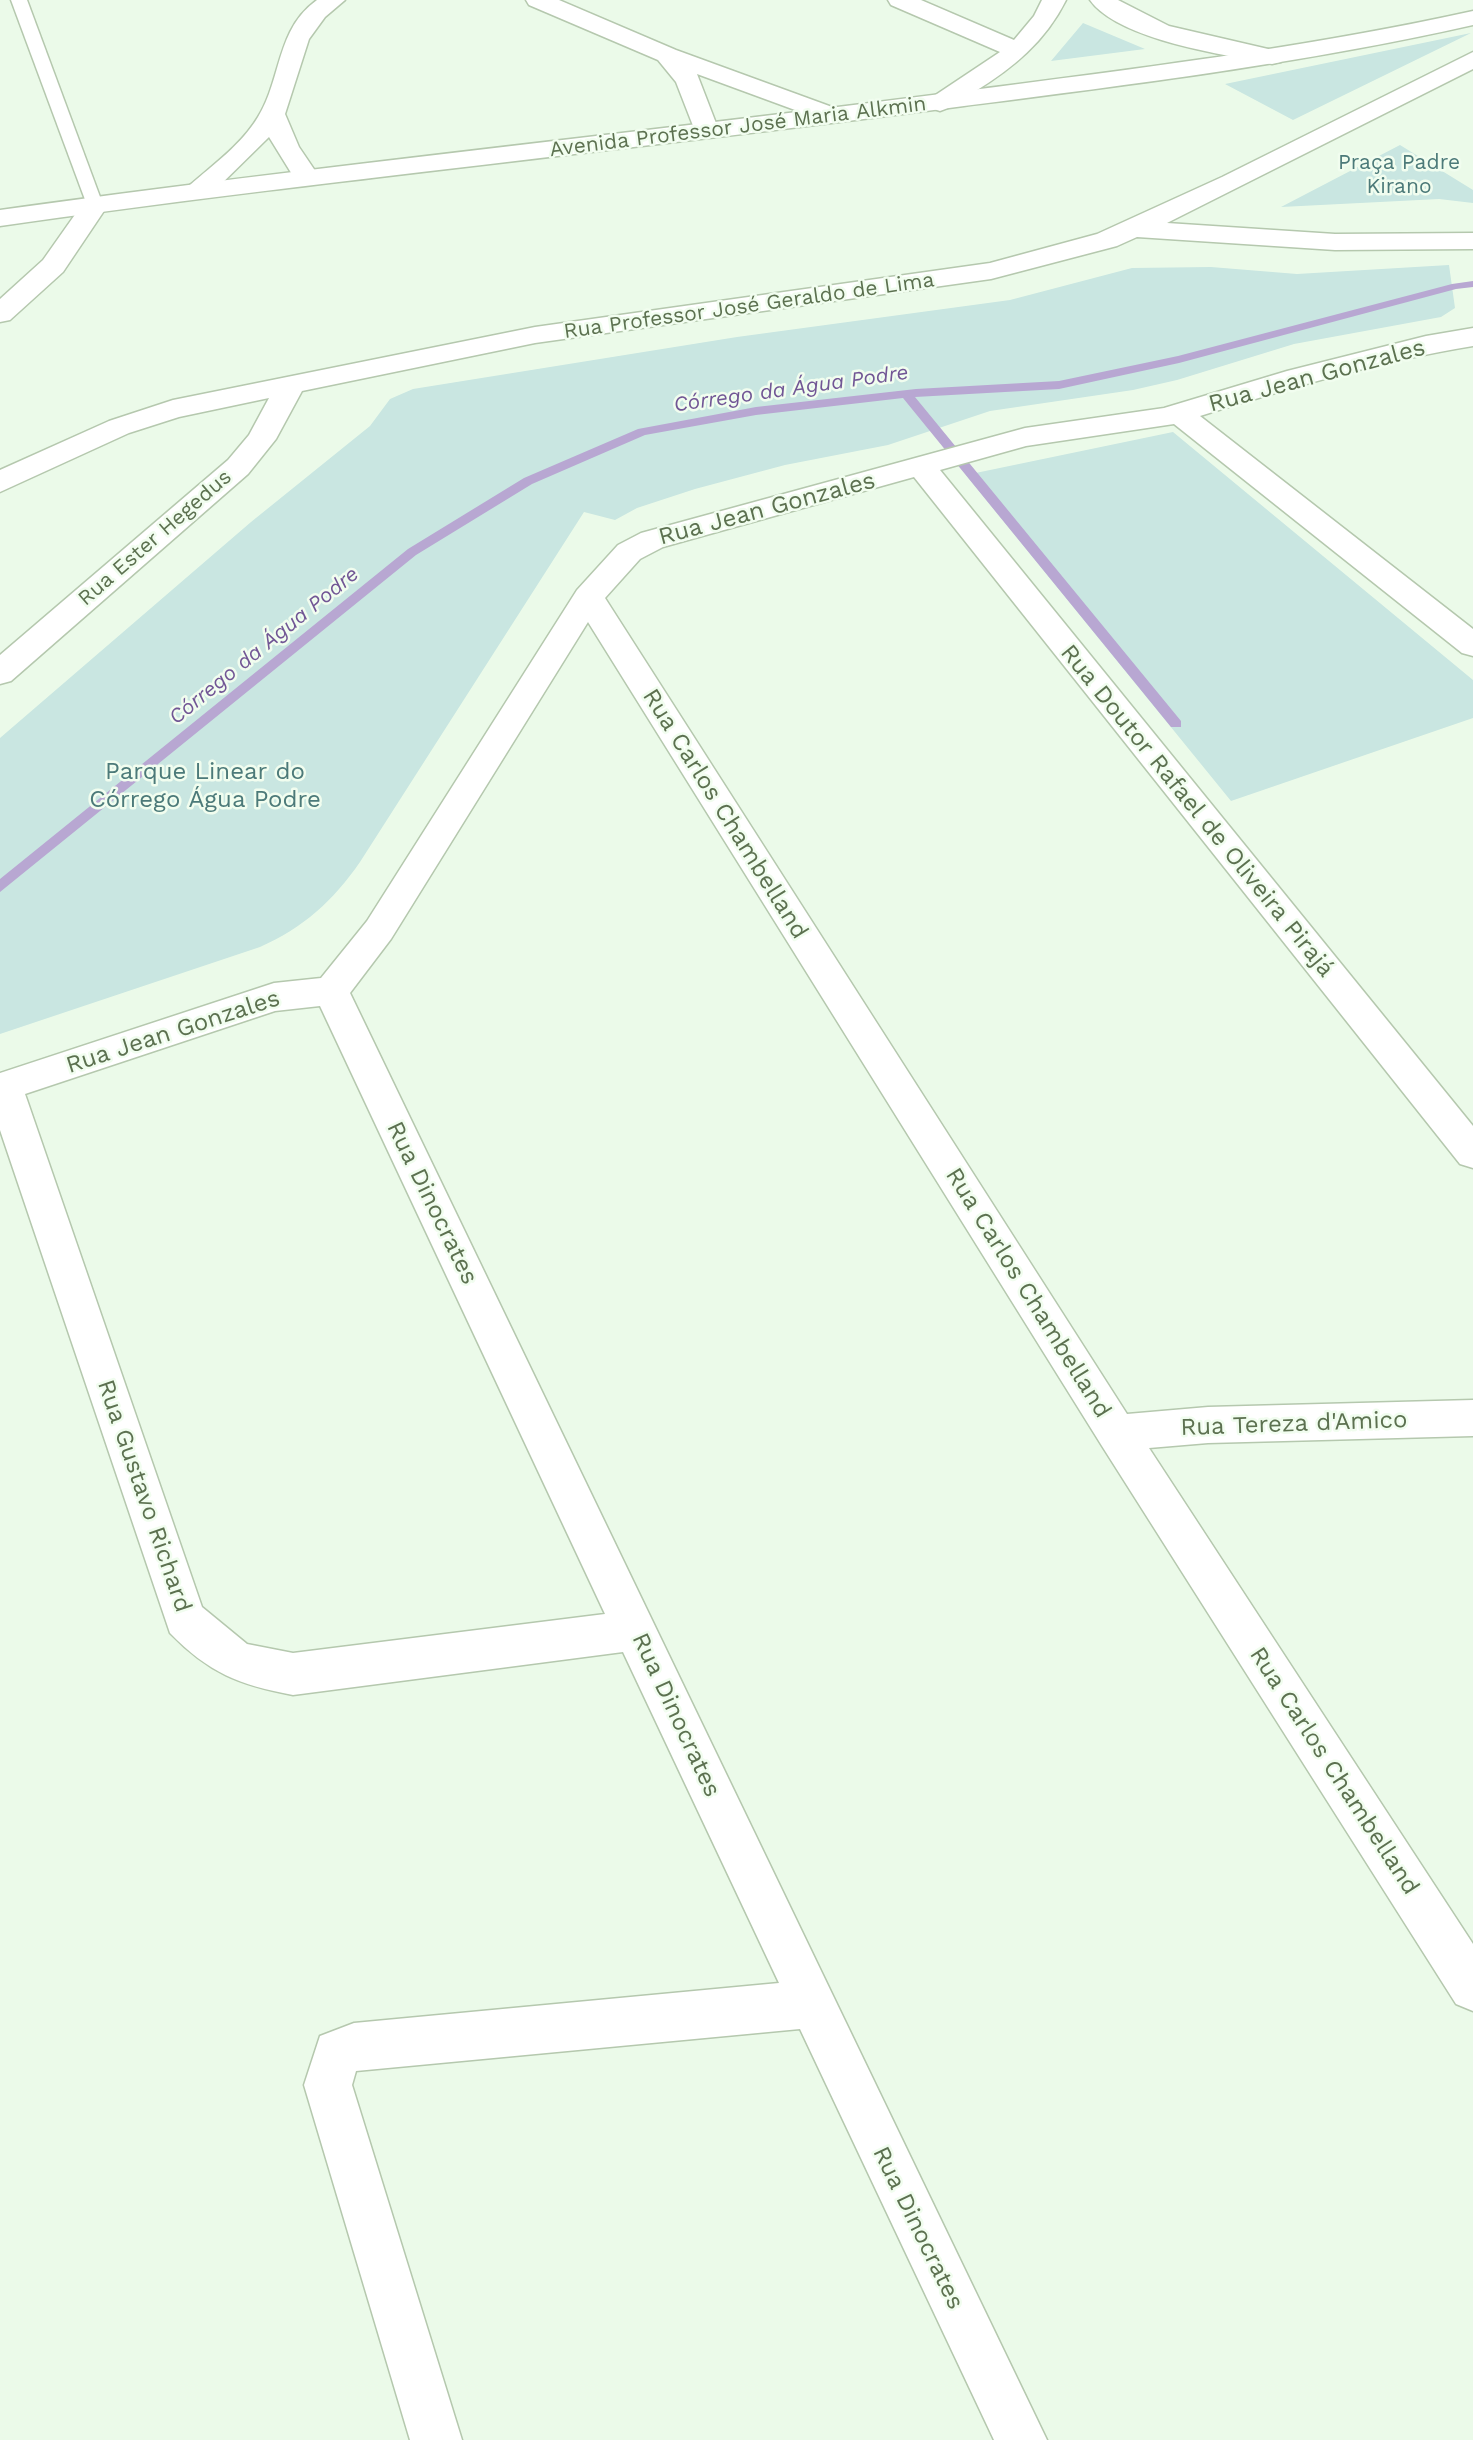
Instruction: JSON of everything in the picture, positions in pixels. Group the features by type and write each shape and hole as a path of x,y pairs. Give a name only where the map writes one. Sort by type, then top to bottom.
{"street":[{"path":"199,191 253,142 273,115 293,46 309,17 333,0"},
{"path":"538,0 667,55 834,117"},
{"path":"900,0 1017,50"},
{"path":"940,103 1033,37 1054,0"},
{"path":"1102,0 1119,14 1159,29 1272,57"},
{"name":"Avenida Professor José Maria Alkmin","path":"0,218 199,191 940,103 1272,57 1473,18"},
{"path":"667,55 688,80 706,131"},
{"name":"Rua Professor José Geraldo de Lima","path":"0,481 120,427 173,409 535,335 990,271 1107,240 1231,183 1473,60"},
{"path":"273,115 286,147 307,178"},
{"path":"0,314 53,266 95,205"},
{"path":"1132,229 1335,242 1473,242"},
{"name":"Rua Jean Gonzales","path":"2,1087 274,997 331,990 379,930 588,597 629,552 652,540 788,500 933,465 1025,438 1179,414 1297,377 1426,345 1473,337"},
{"name":"Rua Ester Hegedus","path":"0,673 238,467 261,439 290,387"},
{"path":"1179,414 1473,645"},
{"name":"Rua Doutor Rafael de Oliveira Pirajá","path":"933,465 1473,1153"},
{"name":"Rua Carlos Chambelland","path":"588,597 1116,1433 1473,1987"},
{"name":"Rua Dinocrates","path":"331,990 636,1630 810,2004 1021,2440"},
{"name":"Rua Gustavo Richard","path":"2,1087 185,1619 216,1651 247,1666 293,1674 636,1630"},
{"name":"Rua Tereza d'Amico","path":"1116,1433 1208,1425 1473,1418"},
{"path":"436,2440 328,2085 331,2064 337,2053 354,2047 810,2004"}],"lane":[{"path":"19,0 95,205"}],"green space":[{"path":"1083,23 1145,49 1051,61"},
{"path":"1471,33 1293,120 1225,84"},
{"name":"Praça Padre Kirano","path":"1400,145 1473,190 1473,203 1439,199 1281,207"},
{"name":"Parque Linear do Córrego Água Podre","path":"1449,265 1455,308 1441,317 1294,344 1177,380 1133,390 990,411 888,445 785,465 695,489 637,508 615,520 584,512 360,862 316,912 290,931 260,947 0,1034 0,738 251,522 370,426 390,399 413,389 737,337 1010,300 1132,268 1211,267 1297,274"},
{"path":"1173,432 1473,680 1473,718 1231,801 966,475"}],"waterway":[{"name":"Córrego da Água Podre","path":"906,394 1059,385 1179,359 1456,286 1473,284"},
{"name":"Córrego da Água Podre","path":"0,887 412,552 528,481 642,432 756,411 906,394"},
{"path":"906,394 1176,724"}]}
